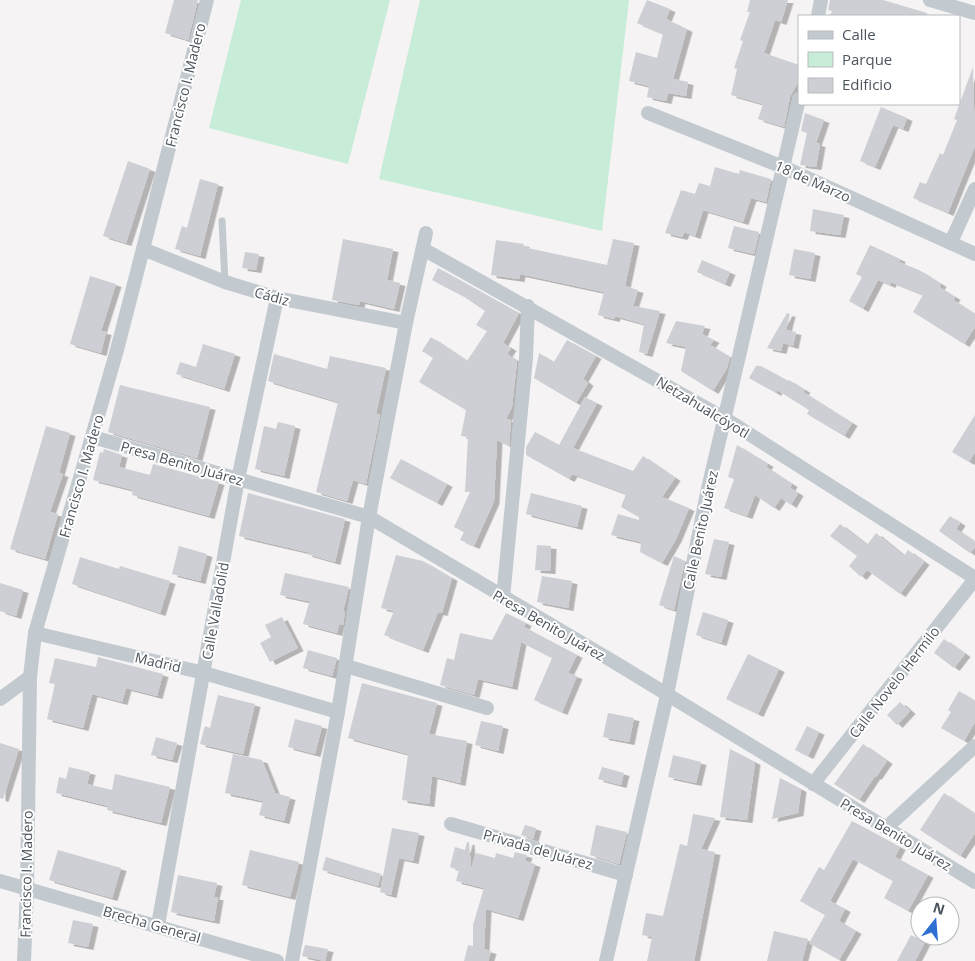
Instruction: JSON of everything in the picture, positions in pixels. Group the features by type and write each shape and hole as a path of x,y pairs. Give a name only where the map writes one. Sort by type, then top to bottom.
{"street":[{"name":"Francisco I. Madero","path":"24,961 30,677 35,633 93,437 207,0"},
{"path":"818,15 821,0"},
{"path":"930,0 975,13"},
{"name":"Calle Benito Juárez","path":"606,961 667,695 707,493 798,103"},
{"name":"18 de Marzo","path":"648,113 783,167 975,254"},
{"path":"951,242 975,189"},
{"path":"292,961 346,666 368,516 406,323 426,233"},
{"name":"Cádiz","path":"143,249 225,282 277,298 406,323"},
{"name":"Netzahualcóyotl","path":"423,249 528,306 724,418 975,578"},
{"name":"Calle Valladolid","path":"158,925 238,479 277,298"},
{"path":"503,598 526,358 528,306"},
{"name":"Presa Benito Juárez","path":"93,437 368,516 975,882"},
{"name":"Calle Novelo Hermilo","path":"813,784 975,578"},
{"name":"Madrid","path":"35,633 204,673 338,712"},
{"path":"346,666 488,708"},
{"path":"0,699 30,677"},
{"path":"886,828 975,746"},
{"name":"Privada de Juárez","path":"451,824 626,875"},
{"name":"Brecha General","path":"0,881 158,925 277,961"}],"lane":[{"path":"222,221 225,282"}],"green space":[{"path":"241,0 390,0 348,164 209,128"},
{"path":"420,0 629,0 602,231 379,179"}],"building":[{"path":"174,0 198,0 188,40 165,33"},
{"path":"647,0 670,9 666,19 687,29 673,79 688,82 686,96 668,93 666,101 647,97 649,86 629,81 636,52 657,58 663,34 637,23"},
{"path":"750,0 788,0 781,22 775,20 764,53 798,65 798,82 790,97 784,127 758,119 763,104 731,95 737,69 734,68 743,41 740,40 750,12 747,12"},
{"path":"830,0 883,0 927,13 926,15 830,15 832,11 828,10"},
{"path":"973,67 975,146 948,213 913,198 920,182 926,184 940,153 943,155 957,120 954,119"},
{"path":"881,107 907,118 903,129 893,125 875,167 860,161"},
{"path":"805,113 824,120 816,143 820,144 816,167 800,165 807,133 801,131"},
{"path":"128,161 150,169 126,243 103,236"},
{"path":"715,167 739,174 740,170 771,179 766,202 751,198 743,222 703,210 695,236 684,232 682,237 665,233 681,190 695,194 699,183 710,186"},
{"path":"200,179 218,184 200,256 175,249 182,226 187,228"},
{"path":"813,209 844,215 840,235 810,231"},
{"path":"734,226 759,232 754,254 728,248"},
{"path":"343,239 393,249 387,280 400,283 394,309 360,301 359,305 332,300"},
{"path":"613,239 634,243 625,286 638,290 633,306 660,311 647,354 639,352 644,324 615,316 614,319 598,315 604,292 520,274 519,279 491,275 496,240 524,244 523,247 607,265"},
{"path":"870,245 900,259 899,262 919,270 941,284 939,287 955,297 953,300 975,314 975,327 964,344 913,312 923,295 891,282 890,285 878,280 863,309 849,301 862,277 856,274"},
{"path":"794,249 815,253 810,279 789,275"},
{"path":"245,252 259,254 256,270 242,268"},
{"path":"702,260 730,272 725,284 697,272"},
{"path":"438,268 519,313 503,343 511,348 507,354 517,361 512,407 506,419 511,420 509,446 497,440 494,501 474,546 460,540 464,532 454,527 470,492 465,492 468,437 461,436 466,410 419,382 433,358 422,351 431,337 467,361 487,331 476,325 485,311 463,296 432,280"},
{"path":"90,276 116,284 101,331 106,332 101,353 70,344"},
{"path":"787,313 790,314 786,330 796,332 793,346 783,343 781,351 767,348"},
{"path":"676,321 705,326 702,334 714,340 710,345 730,357 727,368 713,391 681,371 686,347 666,343"},
{"path":"567,340 596,356 583,379 588,383 576,403 534,378 539,353 554,362"},
{"path":"203,344 235,354 224,389 176,374 180,362 196,367"},
{"path":"274,354 327,369 330,356 386,368 376,414 380,415 366,484 353,480 347,501 316,492 338,402 268,381"},
{"path":"756,366 761,366 789,380 805,390 803,392 852,423 844,436 807,414 809,410 777,390 776,393 749,378"},
{"path":"120,385 210,407 197,458 108,432"},
{"path":"585,397 597,403 573,448 633,471 643,456 675,478 662,497 689,508 676,539 662,563 640,552 641,542 611,535 618,514 639,520 639,517 621,507 626,494 572,474 569,479 526,455 526,447 535,432 559,445"},
{"path":"975,415 975,452 969,462 952,452"},
{"path":"278,422 295,426 284,476 255,469 264,426 276,429"},
{"path":"46,426 70,433 59,473 63,474 50,512 58,514 45,559 10,549"},
{"path":"737,445 768,464 766,467 792,484 790,488 798,493 791,505 781,498 774,508 755,495 747,516 724,508 734,479 728,477"},
{"path":"104,449 122,455 119,467 150,475 153,464 219,482 209,516 132,495 133,490 93,480 100,452 103,453"},
{"path":"401,459 447,484 437,503 390,478"},
{"path":"248,493 345,519 335,562 307,554 307,552 239,536"},
{"path":"531,493 582,506 577,527 526,514"},
{"path":"950,516 960,523 956,529 975,542 975,547 970,553 939,531"},
{"path":"840,524 867,545 876,533 904,556 908,550 924,562 900,594 867,570 861,577 849,566 857,556 830,536"},
{"path":"714,539 729,542 721,577 705,574"},
{"path":"537,545 551,546 550,571 535,570"},
{"path":"179,546 207,554 200,581 172,574"},
{"path":"396,555 423,561 452,578 442,613 438,612 423,650 384,635 394,611 381,608"},
{"path":"674,556 685,561 674,610 659,605"},
{"path":"80,557 119,569 120,566 170,581 160,613 72,584"},
{"path":"285,573 349,587 343,611 345,611 343,625 339,624 337,633 303,624 309,603 312,602 280,595"},
{"path":"542,576 572,581 568,608 537,602"},
{"path":"0,583 23,590 16,616 0,611"},
{"path":"703,612 728,620 721,643 696,635"},
{"path":"506,613 526,623 524,627 577,655 568,673 577,676 562,712 534,700 552,658 521,642 512,687 478,679 474,695 440,685 447,658 454,660 460,633 492,640"},
{"path":"282,617 298,648 270,662 260,643 271,637 265,625"},
{"path":"944,639 965,654 954,668 934,653"},
{"path":"308,650 337,658 332,676 303,668"},
{"path":"748,654 779,669 758,714 726,699"},
{"path":"98,657 163,674 157,696 126,688 122,702 92,694 83,728 47,719 55,684 49,683 55,658 96,667"},
{"path":"362,683 437,703 429,734 467,741 460,783 432,776 429,804 402,800 408,754 348,738"},
{"path":"959,691 975,701 975,722 964,741 941,728 951,712 948,710"},
{"path":"218,695 255,704 243,754 200,744 205,726 210,728"},
{"path":"900,702 910,711 897,725 887,715"},
{"path":"608,713 634,718 629,742 603,737"},
{"path":"295,719 322,726 315,754 288,747"},
{"path":"481,721 503,726 498,751 475,745"},
{"path":"807,726 819,732 808,756 795,750"},
{"path":"156,737 177,743 172,760 151,755"},
{"path":"0,743 19,749 3,799 0,798"},
{"path":"863,744 887,761 859,800 834,784"},
{"path":"730,749 755,762 747,820 720,817"},
{"path":"233,754 262,760 275,793 290,797 284,821 259,815 263,801 225,793"},
{"path":"673,755 701,762 696,783 668,777"},
{"path":"69,767 90,772 87,784 112,790 115,774 170,787 161,823 107,810 108,806 56,793 59,777 66,779"},
{"path":"602,767 624,773 621,785 598,779"},
{"path":"780,778 801,789 798,813 772,819"},
{"path":"944,793 975,814 975,833 960,856 920,830"},
{"path":"693,814 715,818 701,849 715,852 694,961 647,961 652,937 642,935 646,913 663,916 680,844 687,846"},
{"path":"852,821 900,847 895,857 928,875 916,896 910,896 910,907 908,911 884,898 893,881 853,859 830,901 845,909 839,921 856,931 839,960 809,943 825,915 800,901 819,867 824,870"},
{"path":"525,825 536,828 533,839 521,835"},
{"path":"596,825 627,832 619,864 590,855"},
{"path":"392,828 419,833 413,861 399,858 391,895 380,892"},
{"path":"467,842 469,842 471,869 476,853 495,858 496,853 513,858 515,852 527,855 525,861 535,864 518,918 486,909 484,949 491,951 488,961 464,961 468,945 473,946 473,925 484,888 456,881 459,870 450,867 455,847 465,850"},
{"path":"58,850 121,868 112,898 49,880"},
{"path":"250,850 299,862 290,897 242,885"},
{"path":"326,857 381,874 378,886 322,870"},
{"path":"178,875 217,883 214,897 218,897 214,921 171,912"},
{"path":"73,920 93,924 88,947 68,943"},
{"path":"774,931 808,939 802,961 767,961"},
{"path":"910,937 910,946 923,946 915,961 897,961"},
{"path":"305,945 328,949 325,961 302,956"}]}
